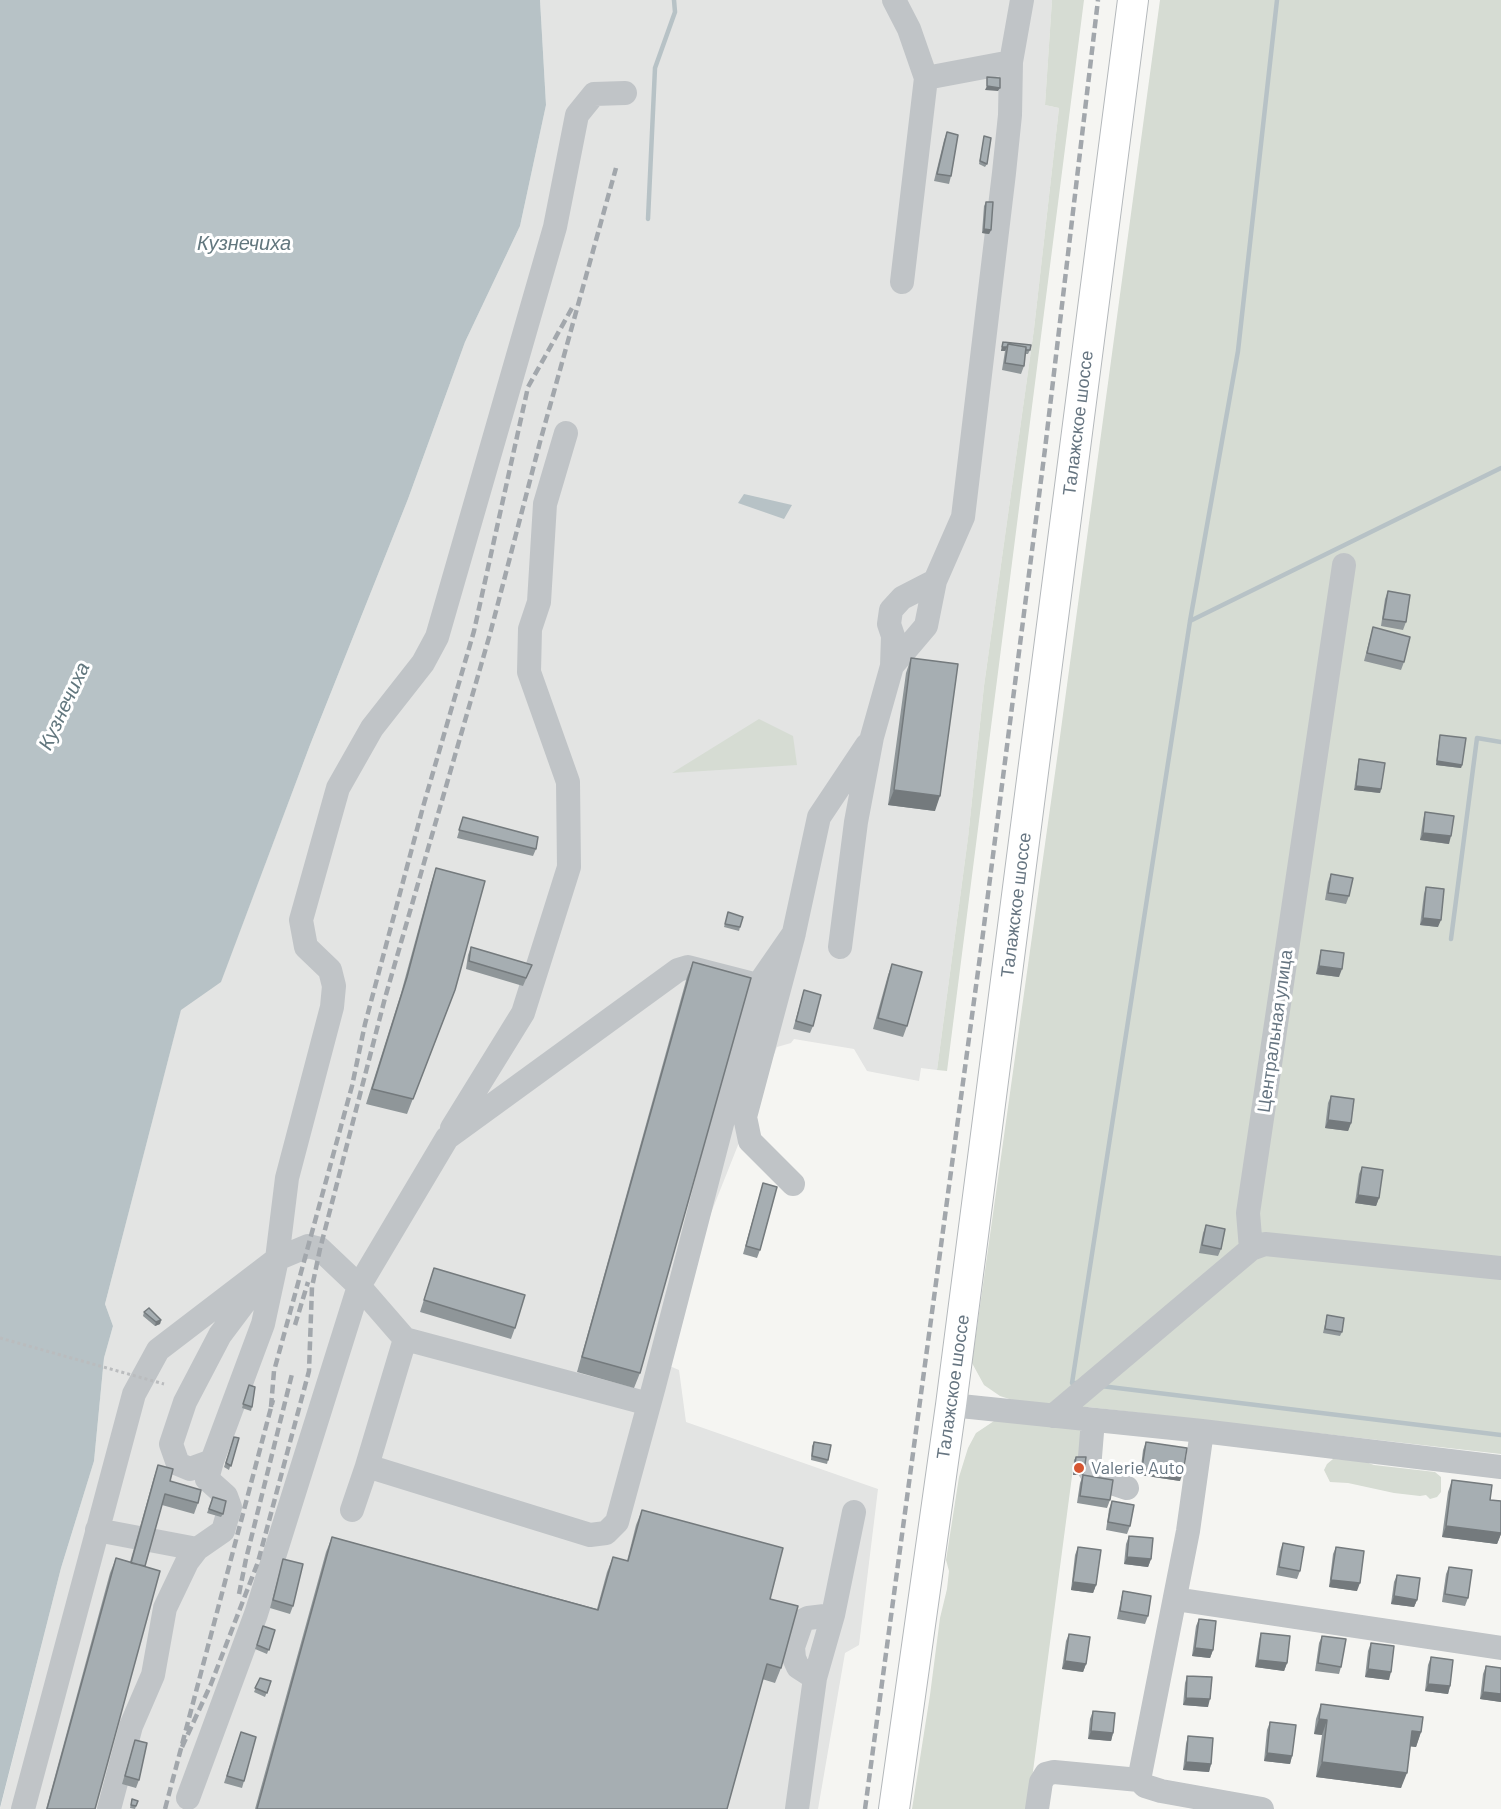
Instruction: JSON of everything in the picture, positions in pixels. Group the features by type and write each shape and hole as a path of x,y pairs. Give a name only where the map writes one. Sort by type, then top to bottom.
{"main road":[{"name":"Талажское шоссе","path":"894,1809 951,1405 1133,0"}],"lane":[{"path":"894,0 909,28 926,78 903,282"},
{"path":"892,666 926,626 935,581 963,517 1004,173 1010,115 1011,62 1023,0"},
{"path":"926,78 1011,62"},
{"path":"109,1809 131,1726 153,1675 165,1608 187,1562 196,1549 223,1530 230,1507 226,1496 207,1479 263,1324 277,1259 287,1178 332,1007 334,986 330,970 306,947 301,920 338,788 372,728 423,663 436,637 555,227 577,115 594,94 625,93"},
{"path":"188,1798 256,1614 359,1286 523,1013 569,867 568,782 529,672 530,629 539,602 545,504 566,433"},
{"name":"Центральная улица","path":"1251,1249 1248,1213 1344,565"},
{"path":"840,947 856,822 872,737 892,666 893,636 889,624 891,610 902,598 935,581"},
{"path":"793,1184 750,1141 745,1118 794,933 819,817 872,737"},
{"path":"368,1466 590,1534 606,1533 617,1522 758,985 794,933"},
{"path":"447,1138 678,970 688,967 758,985"},
{"path":"1053,1416 1251,1249 1265,1244 1501,1268"},
{"path":"23,1809 134,1394 158,1350 277,1259 308,1246 320,1249 359,1286 405,1339 649,1404"},
{"path":"212,1461 190,1469 178,1464 171,1444 185,1402 220,1335 277,1259"},
{"path":"352,1510 368,1466 405,1339"},
{"path":"951,1405 1203,1431 1501,1467"},
{"path":"1093,1420 1089,1468 1093,1475 1127,1488"},
{"path":"1139,1780 1175,1599 1203,1431"},
{"path":"797,1809 815,1678 833,1615 855,1512"},
{"path":"97,1530 196,1549"},
{"path":"1175,1599 1501,1648"},
{"path":"1037,1809 1041,1782 1046,1774 1054,1772 1139,1780 1145,1786 1161,1791 1262,1809"}],"path":[{"path":"0,1338 164,1384"}],"shaded area":[{"path":"540,0 1052,0 1045,105 1059,108 1034,329 984,686 968,838 937,1070 921,1068 919,1081 867,1071 854,1049 794,1039 791,1043 777,1047 653,1359 679,1370 686,1422 878,1489 859,1645 845,1653 818,1809 0,1809 61,1568 94,1461 104,1358 113,1326 105,1304 181,1009 221,981 310,745 408,499 465,342 520,226 546,105"},
{"path":"1052,0 1084,0 947,1071 937,1070 968,838 984,686 1034,329 1059,108 1045,105"},
{"path":"1160,0 1501,0 1501,1454 1088,1407 1031,1406 1000,1396 984,1385 972,1363"},
{"path":"759,719 793,736 797,765 672,773"},
{"path":"997,1419 1080,1427 1085,1461 1074,1461 1028,1809 912,1809 940,1618 947,1589 949,1571 946,1560 959,1477 968,1448 976,1433"},
{"path":"1333,1459 1360,1460 1374,1465 1435,1472 1441,1477 1441,1492 1437,1497 1430,1499 1426,1495 1394,1493 1348,1483 1330,1482 1324,1470"}],"water":[{"name":"Кузнечиха","path":"0,0 540,0 546,105 520,226 465,342 408,499 310,745 221,982 181,1010 105,1304 113,1326 104,1358 94,1461 61,1568 0,1808"},
{"path":"744,494 792,505 784,519 738,503"}],"building":[{"path":"987,77 1000,78 1000,88 987,86"},
{"path":"947,132 958,135 951,176 937,174"},
{"path":"984,136 991,138 987,164 980,161"},
{"path":"986,202 993,202 991,230 984,229"},
{"path":"1003,342 1031,345 1030,350 1026,350 1026,347 1008,344 1007,347 1002,347"},
{"path":"1008,344 1026,347 1024,366 1005,363"},
{"path":"1388,591 1410,595 1406,622 1383,619"},
{"path":"1373,627 1410,637 1404,662 1367,653"},
{"path":"911,658 958,664 940,796 894,790"},
{"path":"1440,735 1466,738 1462,765 1437,761"},
{"path":"1359,759 1385,763 1381,789 1356,786"},
{"path":"1425,812 1454,816 1451,836 1423,833"},
{"path":"463,817 538,837 536,849 459,830"},
{"path":"436,868 485,881 455,990 413,1099 372,1089 407,977"},
{"path":"1331,874 1353,878 1349,896 1328,893"},
{"path":"1426,887 1444,889 1441,920 1423,918"},
{"path":"728,912 743,917 740,927 725,924"},
{"path":"471,947 532,965 526,978 469,961"},
{"path":"1321,950 1344,953 1342,969 1319,966"},
{"path":"693,962 751,978 640,1373 582,1357"},
{"path":"892,964 922,972 907,1026 878,1018"},
{"path":"804,990 821,995 813,1026 796,1021"},
{"path":"1331,1096 1354,1099 1351,1123 1328,1120"},
{"path":"1362,1167 1383,1170 1379,1198 1358,1195"},
{"path":"763,1183 777,1187 760,1250 746,1246"},
{"path":"1206,1225 1225,1229 1221,1249 1202,1245"},
{"path":"434,1268 525,1295 515,1328 424,1300"},
{"path":"149,1308 161,1320 156,1322 144,1312"},
{"path":"1327,1315 1344,1318 1342,1332 1325,1329"},
{"path":"249,1385 255,1387 252,1407 243,1404"},
{"path":"234,1437 239,1438 231,1466 226,1463"},
{"path":"814,1442 831,1445 828,1460 812,1456"},
{"path":"1146,1442 1187,1448 1183,1473 1142,1468"},
{"name":"Valerie Auto","path":"1076,1457 1086,1457 1084,1472 1074,1471"},
{"path":"158,1465 173,1469 170,1481 201,1490 198,1503 165,1494 145,1566 131,1563"},
{"path":"1083,1475 1113,1480 1110,1500 1080,1496"},
{"path":"1452,1480 1492,1485 1490,1500 1501,1501 1501,1533 1446,1526"},
{"path":"213,1497 226,1501 223,1514 209,1509"},
{"path":"1112,1501 1134,1505 1130,1526 1108,1522"},
{"path":"642,1510 783,1548 770,1599 798,1606 781,1668 767,1664 727,1809 257,1809 332,1537 598,1610 613,1557 628,1561"},
{"path":"1129,1536 1153,1538 1151,1559 1127,1557"},
{"path":"1283,1543 1304,1547 1300,1571 1279,1567"},
{"path":"1078,1547 1101,1550 1096,1585 1073,1582"},
{"path":"1336,1547 1364,1551 1360,1583 1331,1580"},
{"path":"116,1558 160,1571 95,1809 47,1809"},
{"path":"283,1559 303,1564 293,1606 273,1600"},
{"path":"1449,1567 1472,1570 1468,1598 1445,1594"},
{"path":"1397,1575 1420,1578 1417,1600 1394,1596"},
{"path":"1123,1591 1151,1596 1148,1616 1120,1611"},
{"path":"1199,1619 1216,1621 1213,1650 1195,1648"},
{"path":"263,1626 275,1630 269,1650 257,1645"},
{"path":"1261,1633 1290,1636 1287,1663 1258,1660"},
{"path":"1069,1634 1090,1637 1086,1664 1065,1661"},
{"path":"1322,1636 1346,1639 1341,1667 1318,1663"},
{"path":"1371,1643 1394,1646 1391,1672 1368,1669"},
{"path":"1431,1657 1453,1660 1450,1686 1428,1684"},
{"path":"1486,1666 1501,1668 1501,1694 1483,1692"},
{"path":"1187,1676 1212,1677 1210,1699 1186,1698"},
{"path":"260,1678 271,1681 267,1693 255,1688"},
{"path":"1321,1704 1423,1717 1421,1732 1412,1731 1407,1773 1322,1762 1327,1720 1319,1719"},
{"path":"1093,1711 1115,1713 1113,1733 1091,1731"},
{"path":"1270,1722 1296,1725 1292,1756 1267,1753"},
{"path":"241,1732 256,1737 244,1781 227,1776"},
{"path":"1188,1736 1213,1738 1211,1764 1186,1762"},
{"path":"135,1740 147,1743 139,1780 125,1776"},
{"path":"132,1799 138,1801 136,1806 131,1805"}],"waterway":[{"path":"648,219 655,68 675,12 674,0"},
{"path":"1078,1383 1072,1383 1190,621 1238,351 1277,0"},
{"path":"1190,621 1501,468"},
{"path":"1451,939 1477,738 1501,742"},
{"path":"1101,1386 1501,1435"}],"railway":[{"path":"865,1809 981,949 1045,449 1098,0"},
{"path":"182,1747 211,1684 258,1562 309,1371 312,1287 320,1249 385,998 490,634 540,442 616,168"},
{"path":"271,1407 274,1371 352,1086 365,1024 423,807 474,631 528,387 572,308"},
{"path":"295,1325 308,1282"},
{"path":"239,1594 292,1374"},
{"path":"165,1809 273,1400"}],"place":[{"name":"Valerie Auto","path":"1079,1468"}]}
